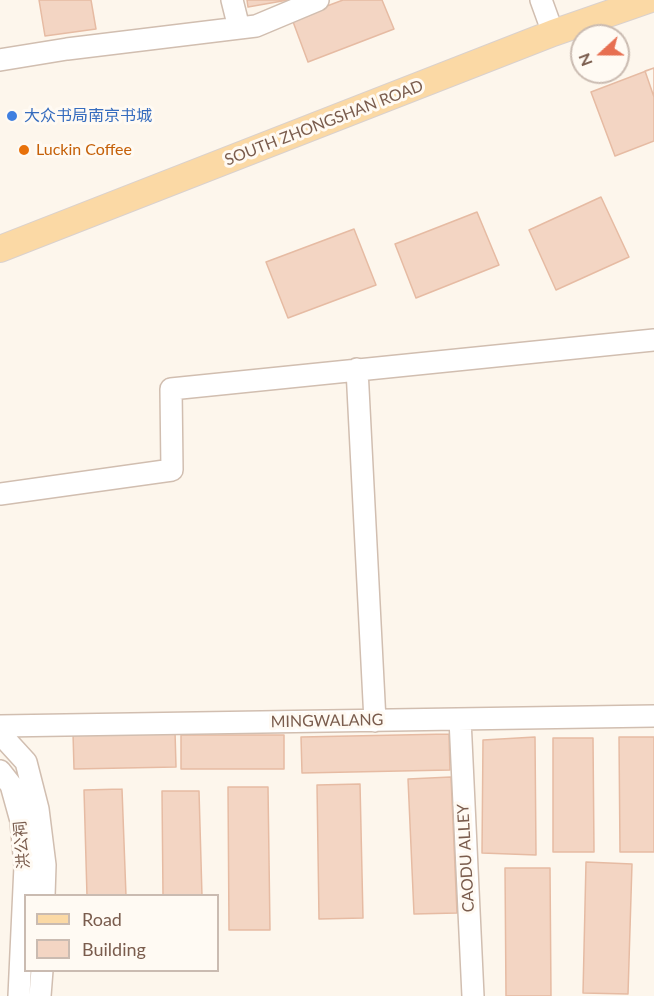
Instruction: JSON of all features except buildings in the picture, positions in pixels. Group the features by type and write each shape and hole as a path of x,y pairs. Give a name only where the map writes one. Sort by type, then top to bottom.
{"street":[{"path":"232,0 239,28"},
{"path":"0,60 67,49 256,26 318,0"},
{"path":"541,0 553,33"},
{"path":"0,249 553,33 648,0"},
{"path":"0,494 172,470 171,390 654,340"},
{"path":"357,369 375,720"},
{"name":"MINGWALANG","path":"0,726 654,716"},
{"name":"CAODU ALLEY","path":"460,719 473,996"},
{"name":"洪公祠","path":"0,737 5,739 26,762 38,808 45,864 44,894"},
{"name":"洪公祠","path":"0,771 11,785 19,812 25,866 19,996"},
{"path":"40,996 42,972"}],"place":[{"name":"大众书局南京书城","path":"12,116"},
{"name":"Luckin Coffee","path":"24,150"}]}
